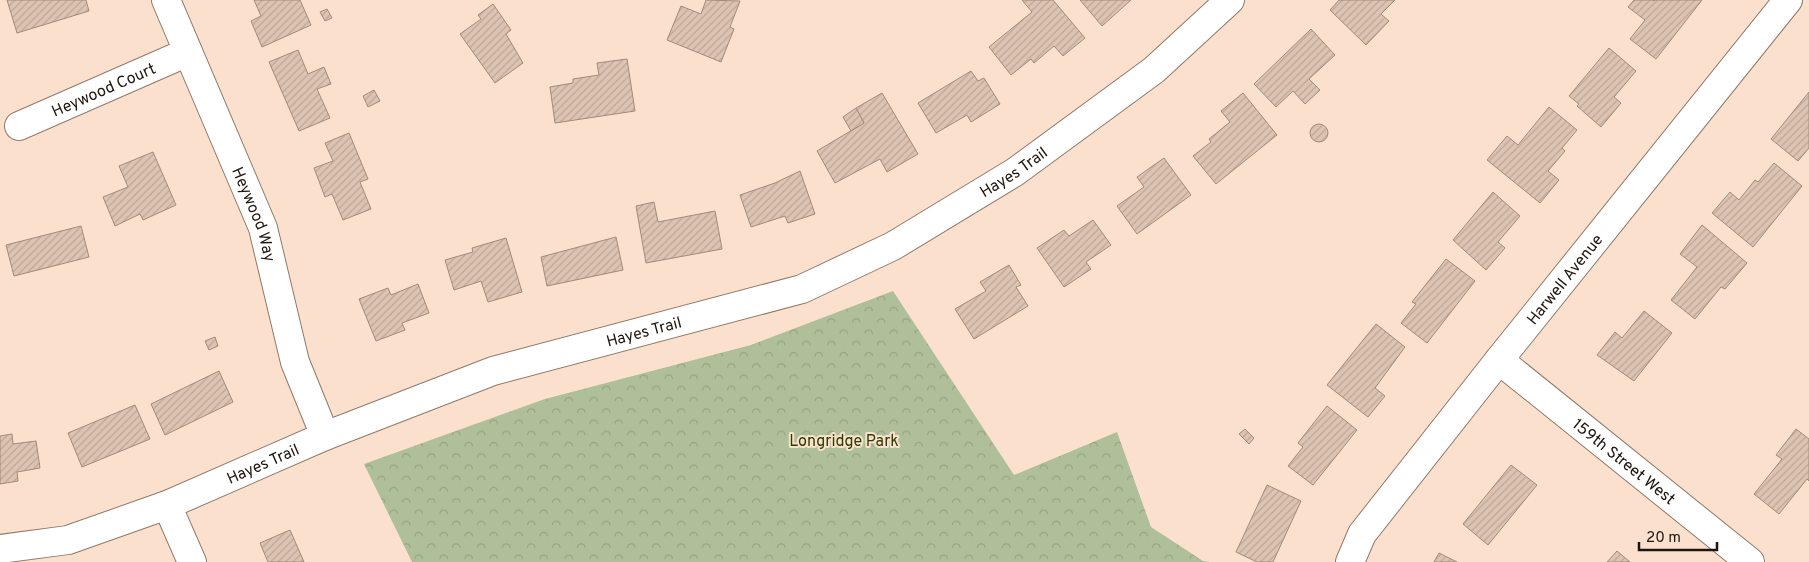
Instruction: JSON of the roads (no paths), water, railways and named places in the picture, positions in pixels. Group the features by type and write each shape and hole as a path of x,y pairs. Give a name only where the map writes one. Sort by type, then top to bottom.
{"street":[{"name":"Heywood Way","path":"166,0 263,228 295,362 324,436"},
{"name":"Hayes Trail","path":"0,549 68,540 167,505 324,436 493,371 802,289 894,246 1015,172 1154,70 1230,0"},
{"name":"Harwell Avenue","path":"1350,562 1362,534 1498,360 1788,0"},
{"name":"Heywood Court","path":"19,126 188,52"},
{"name":"159th Street West","path":"1498,360 1750,562"},
{"path":"167,505 192,562"}],"park label":[{"name":"Longridge Park","path":"844,440"}]}
